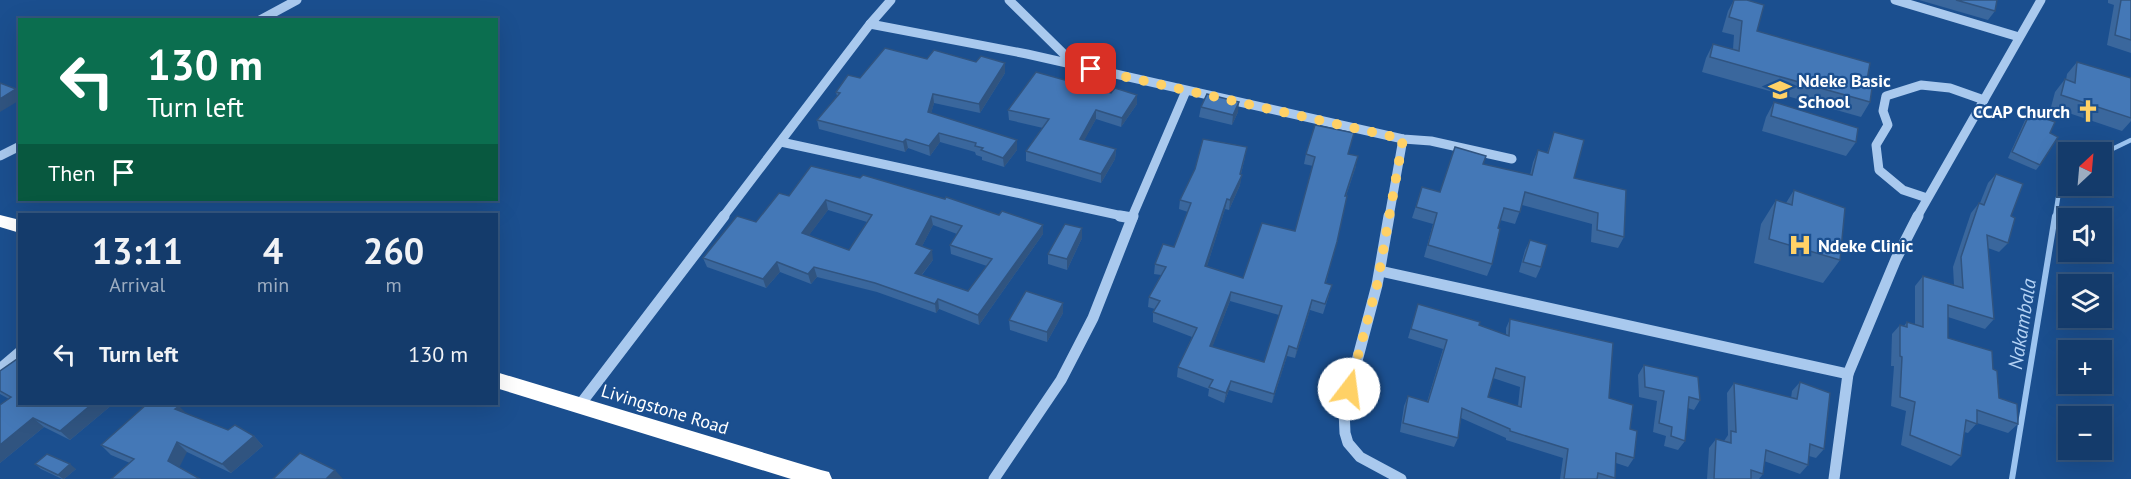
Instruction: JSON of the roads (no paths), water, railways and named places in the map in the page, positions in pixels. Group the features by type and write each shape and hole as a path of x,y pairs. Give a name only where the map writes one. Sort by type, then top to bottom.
{"highway":[{"path":"0,221 18,226"},
{"name":"Livingstone Road","path":"498,381 820,479"}],"street":[{"path":"264,18 297,0"},
{"path":"579,406 870,24 891,0"},
{"path":"1009,0 1075,65"},
{"path":"1895,0 2019,37"},
{"path":"1834,479 1848,374 1896,259 1927,198 2042,0"},
{"path":"870,24 1075,65 1403,139 1431,141 1512,159"},
{"path":"1927,198 1903,190 1879,170 1876,146 1888,125 1883,111 1886,96 1921,85 1950,88 1984,100"},
{"path":"994,479 1061,380 1093,318 1147,178 1186,91"},
{"path":"1401,479 1360,457 1348,443 1344,410 1380,271 1403,139"},
{"path":"781,142 1132,218"},
{"path":"0,156 18,147"},
{"path":"1380,271 1848,374"},
{"path":"0,369 18,354"}],"waterway":[{"name":"Nakambala","path":"2112,149 2131,140"},
{"name":"Nakambala","path":"2055,217 2058,196"},
{"name":"Nakambala","path":"2012,479 2055,216"}],"place":[{"name":"Ndeke Basic School","path":"1780,90"},
{"name":"CCAP Church","path":"2088,111"},
{"name":"Ndeke Clinic","path":"1800,245"}]}
